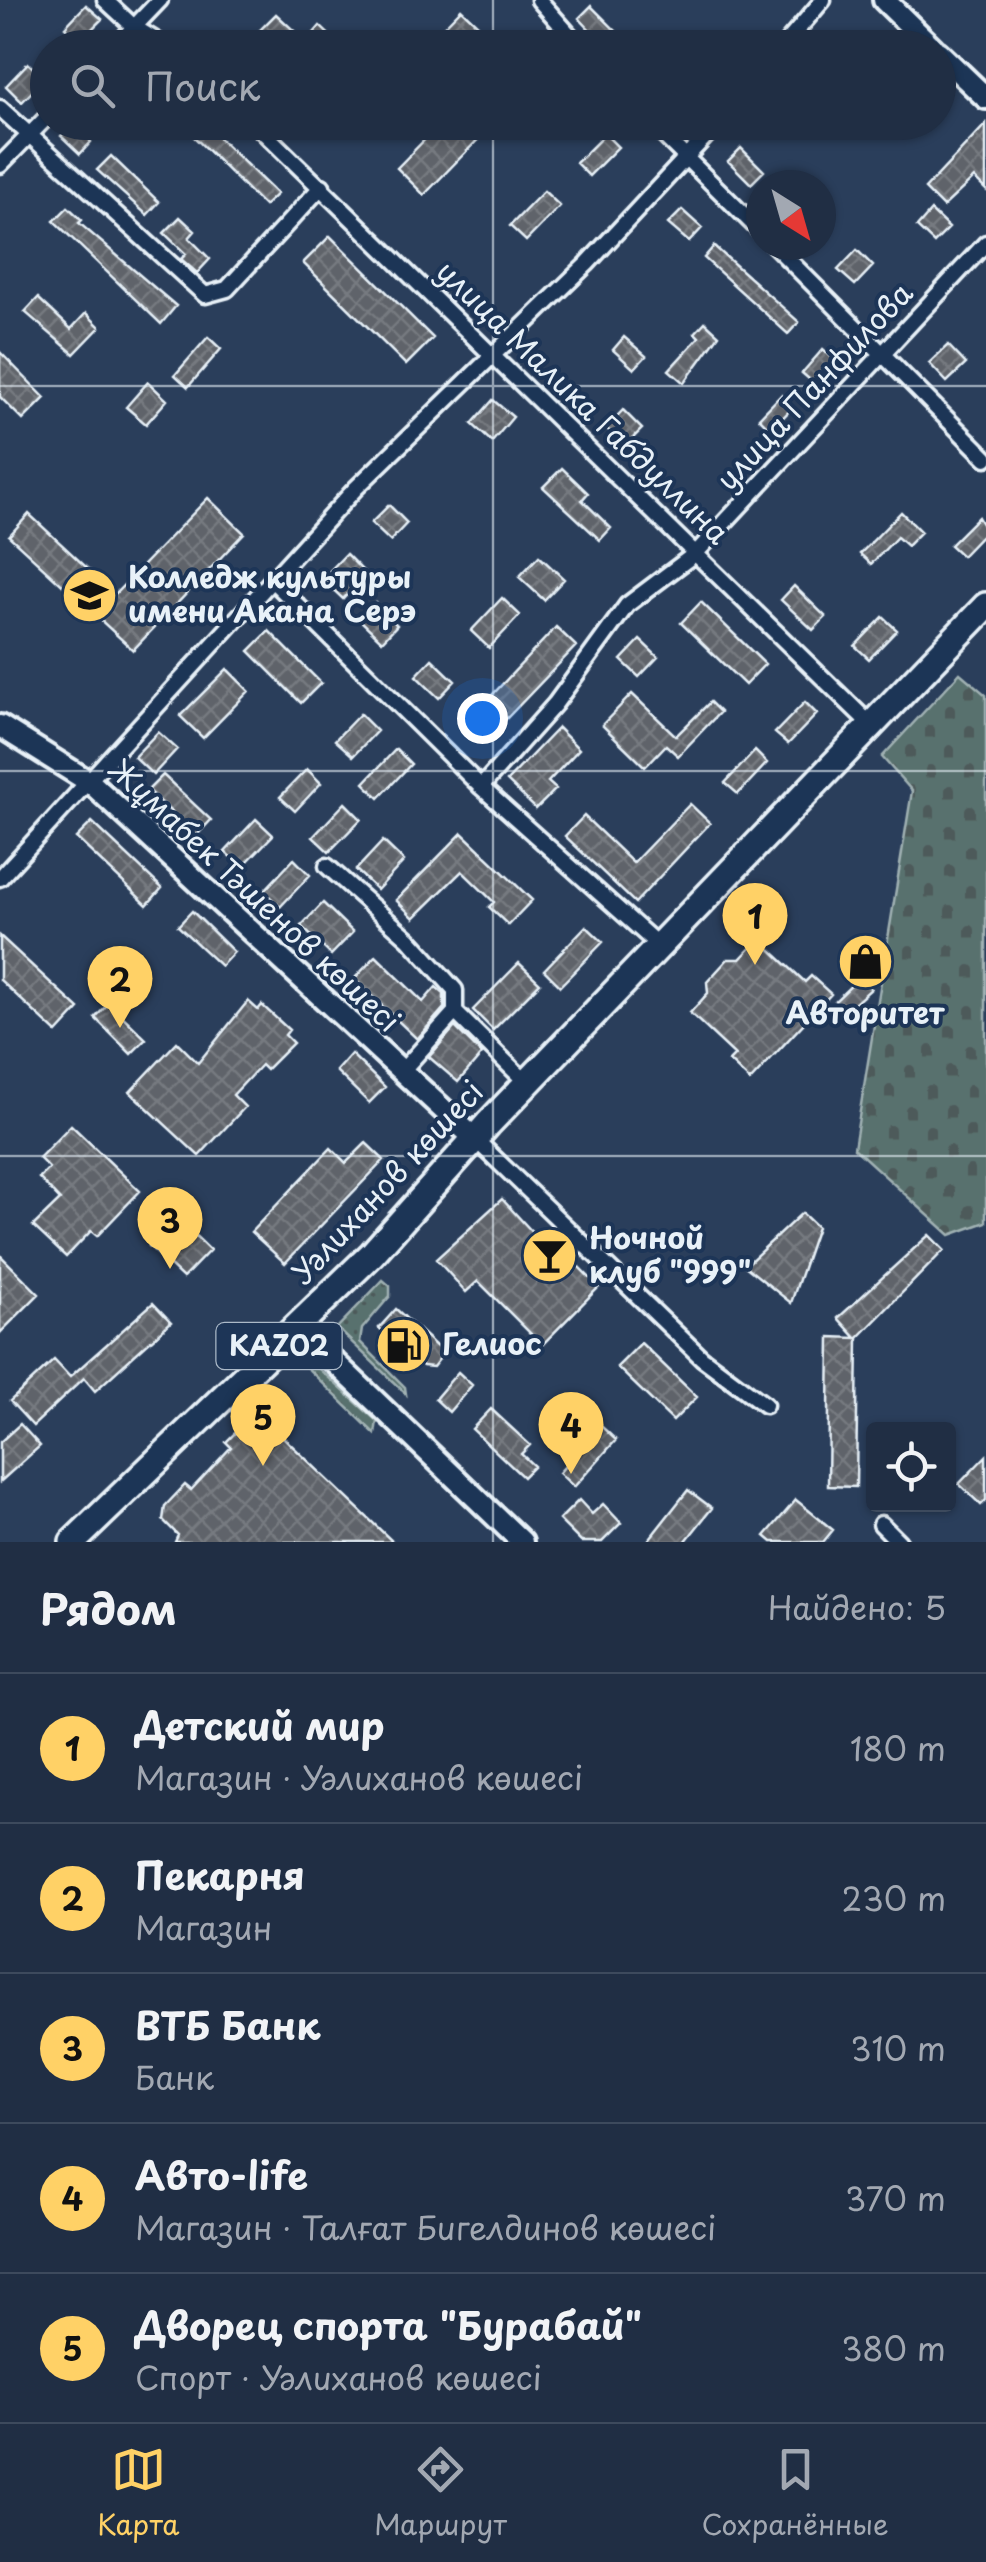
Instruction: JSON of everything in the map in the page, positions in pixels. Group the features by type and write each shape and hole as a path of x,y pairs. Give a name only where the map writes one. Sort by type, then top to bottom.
{"highway":[{"name":"KАZ02","path":"658,945 986,606"},
{"name":"KАZ02","path":"475,1140 933,668 945,649"},
{"name":"Уәлиханов көшесі","path":"73,1542 298,1327 658,945"}],"main road":[{"path":"884,0 915,30"},
{"path":"956,69 986,98"},
{"name":"Жұмабек Тәшенов көшесі","path":"0,726 91,783 475,1140"},
{"path":"298,1327 522,1542"}],"street":[{"path":"105,0 139,30"},
{"path":"131,30 160,0"},
{"path":"539,0 565,30"},
{"path":"797,30 823,0"},
{"path":"0,108 30,135 0,165"},
{"path":"35,140 205,295 227,289 322,186"},
{"name":"улица Малика Габдуллина","path":"272,140 870,724"},
{"path":"668,140 746,217"},
{"path":"0,878 91,783 356,488 494,355 704,140"},
{"name":"улица Панфилова","path":"481,786 555,704 627,605 696,553 986,243"},
{"path":"789,260 986,458"},
{"path":"273,581 481,786 658,945"},
{"path":"327,866 408,939 456,990 455,1012 402,1072"},
{"path":"455,1012 526,1083"},
{"name":"Жұмабек Тәшенов көшесі","path":"475,1140 702,1358 765,1405"},
{"path":"876,1542 880,1524 898,1542"}],"green space":[{"path":"960,673 986,695 986,1222 950,1235 854,1148 912,791 882,757"},
{"path":"383,1280 390,1286 390,1296 362,1329 360,1342 405,1387 406,1394 337,1328"},
{"path":"308,1359 377,1421 375,1434 302,1363"}],"building":[{"path":"86,5 102,19 91,30 65,27"},
{"path":"591,6 615,30 590,30 579,18"},
{"path":"461,9 479,26 475,30 441,30"},
{"path":"276,14 293,30 260,30"},
{"path":"30,65 30,94 22,102 6,86"},
{"path":"986,124 986,190 974,178 943,207 925,189"},
{"path":"65,140 89,140 80,154"},
{"path":"197,140 221,140 277,194 264,206"},
{"path":"424,140 477,140 424,195 397,168"},
{"path":"599,140 611,140 618,147 589,176 576,163"},
{"path":"741,148 763,170 746,170 746,179 728,161"},
{"path":"111,156 159,202 147,215 97,170"},
{"path":"544,191 560,206 526,241 510,226"},
{"path":"68,207 82,220 79,223 176,306 161,324 54,221"},
{"path":"682,210 702,228 689,242 668,224"},
{"path":"931,211 949,228 934,243 917,227"},
{"path":"180,217 195,231 189,238 210,259 197,273 181,259 186,254 164,233"},
{"path":"330,236 433,338 406,365 303,263"},
{"path":"714,246 799,322 788,334 704,258"},
{"path":"857,250 873,266 855,285 838,270"},
{"path":"38,298 71,329 86,313 100,327 74,354 25,312"},
{"path":"705,322 719,335 684,383 669,370 699,337 695,333"},
{"path":"208,337 221,349 188,387 175,375"},
{"path":"624,337 646,356 634,369 613,350"},
{"path":"948,345 966,364 947,382 929,363"},
{"path":"823,349 837,362 816,385 802,373"},
{"path":"0,352 45,398 23,420 0,397"},
{"path":"148,382 167,400 146,424 126,407"},
{"path":"781,395 793,407 771,430 759,418"},
{"path":"493,400 513,417 492,442 472,424"},
{"path":"623,410 642,429 625,446 606,428"},
{"path":"562,468 588,493 582,500 611,528 600,540 543,487"},
{"path":"208,498 244,533 133,650 9,536 29,514 115,594"},
{"path":"389,505 407,523 390,541 371,523"},
{"path":"901,512 921,532 907,546 897,537 871,564 860,554"},
{"path":"978,517 986,531 962,556 950,545"},
{"path":"346,554 366,574 343,599 322,579"},
{"path":"539,556 564,579 544,600 519,577"},
{"path":"794,586 826,617 813,630 781,600"},
{"path":"502,598 520,615 489,648 471,631"},
{"path":"701,602 765,664 745,685 681,623"},
{"path":"375,603 397,625 382,641 359,619"},
{"path":"883,617 897,630 869,659 855,646"},
{"path":"556,627 576,646 484,742 465,724"},
{"path":"269,631 321,683 301,703 249,651"},
{"path":"640,640 658,657 639,677 621,660"},
{"path":"432,659 455,681 439,698 416,676"},
{"path":"227,669 249,691 203,738 180,716"},
{"path":"632,694 676,736 710,702 720,712 678,756 666,745 645,767 602,725"},
{"path":"805,702 817,714 788,744 775,733"},
{"path":"360,714 377,731 353,756 335,740"},
{"path":"558,728 579,749 548,782 556,789 536,809 507,781"},
{"path":"158,732 177,749 153,775 134,757"},
{"path":"396,749 411,764 379,798 364,783"},
{"path":"755,751 767,763 738,794 725,783"},
{"path":"307,769 321,783 295,811 280,797"},
{"path":"163,775 211,820 196,836 148,790"},
{"path":"345,803 361,819 329,852 313,837"},
{"path":"690,804 710,823 635,903 565,836 584,816 633,863"},
{"path":"256,819 273,835 242,867 225,852"},
{"path":"92,822 162,888 147,905 76,838"},
{"path":"462,833 532,900 508,925 489,907 494,902 462,871 414,918 396,900"},
{"path":"383,841 404,861 377,890 356,870"},
{"path":"294,859 310,875 280,907 264,891"},
{"path":"323,903 353,932 331,955 301,926"},
{"path":"192,911 234,952 221,966 178,926"},
{"path":"586,926 603,942 560,986 544,970"},
{"path":"0,936 79,1009 57,1033 0,980"},
{"path":"759,939 805,982 811,976 831,994 750,1081 729,1061 735,1055 690,1013 708,993 707,982 728,959 740,959"},
{"path":"376,956 423,1002 436,987 444,994 444,1008 417,1039 354,979"},
{"path":"519,963 540,983 493,1030 473,1010"},
{"path":"860,977 871,989 845,1012 835,1001"},
{"path":"248,1001 258,1010 262,1005 289,1030 285,1035 293,1043 266,1070 261,1065 233,1095 245,1107 199,1156 130,1092 177,1042 198,1063"},
{"path":"109,1003 146,1039 131,1054 95,1018"},
{"path":"455,1027 482,1054 458,1082 429,1057"},
{"path":"351,1054 385,1087 369,1103 336,1071"},
{"path":"71,1125 140,1191 97,1236 91,1231 66,1257 33,1226 60,1200 39,1178 49,1168 39,1158"},
{"path":"366,1143 384,1160 285,1263 251,1232 331,1148 346,1163"},
{"path":"502,1199 536,1236 542,1230 599,1287 542,1345 478,1281 466,1292 436,1259"},
{"path":"802,1213 817,1227 791,1303 745,1266"},
{"path":"177,1218 210,1250 183,1278 149,1246"},
{"path":"929,1235 944,1250 858,1338 856,1487 828,1486 830,1337 856,1338 838,1318"},
{"path":"0,1255 39,1294 0,1333"},
{"path":"153,1303 171,1322 95,1391 84,1378 33,1426 10,1401 54,1360 70,1377"},
{"path":"396,1309 438,1348 440,1358 433,1367 423,1366 379,1328"},
{"path":"641,1343 697,1397 673,1421 617,1367"},
{"path":"458,1372 472,1385 449,1412 435,1399"},
{"path":"582,1402 591,1410 588,1414 616,1440 574,1487 559,1473 586,1442 564,1422"},
{"path":"491,1409 530,1445 521,1454 534,1466 523,1477 472,1429"},
{"path":"261,1416 393,1542 175,1542 178,1535 163,1520 165,1506 185,1485 191,1490 231,1447 226,1442 245,1423 250,1428"},
{"path":"20,1424 40,1446 0,1482 0,1442"},
{"path":"986,1456 986,1500 981,1505 959,1484"},
{"path":"688,1490 712,1508 685,1542 647,1542"},
{"path":"579,1500 592,1514 603,1504 621,1523 602,1542 581,1542 559,1520"},
{"path":"796,1500 833,1530 823,1542 772,1542 765,1536"}],"place":[{"name":"Колледж культуры имени Акана Серэ","path":"89,595"},
{"name":"Авторитет","path":"865,961"},
{"name":"Детский мир","path":"755,965"},
{"name":"Пекарня","path":"120,1028"},
{"name":"Ночной клуб \"999\"","path":"550,1256"},
{"name":"ВТБ Банк","path":"170,1269"},
{"name":"Гелиос","path":"403,1345"},
{"name":"Дворец спорта \"Бурабай\"","path":"263,1466"},
{"name":"Авто-life","path":"571,1474"}]}
